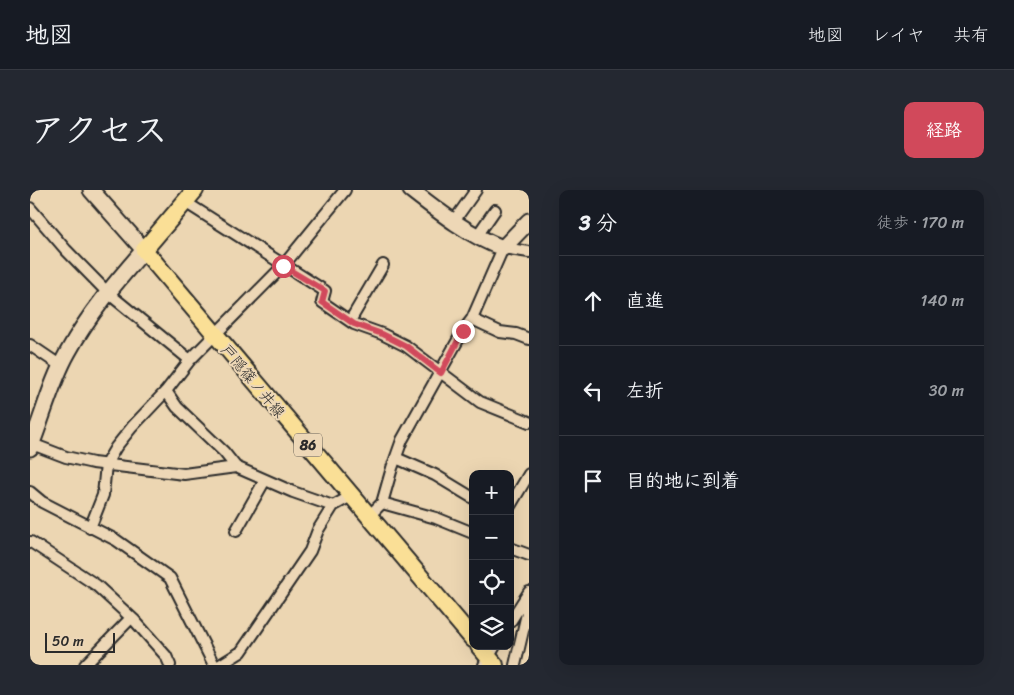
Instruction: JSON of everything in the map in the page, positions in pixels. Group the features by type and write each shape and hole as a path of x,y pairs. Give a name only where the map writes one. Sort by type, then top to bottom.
{"main road":[{"path":"144,250 190,196"},
{"name":"戸隠篠ノ井線","path":"144,250 469,634"}],"street":[{"path":"91,190 144,250 108,293 76,338 61,366 31,446 66,457 184,474 236,467"},
{"path":"90,528 103,496 106,464 116,448 132,427 166,391 190,360 283,266 345,190"},
{"path":"411,190 490,243 503,248 529,252"},
{"path":"454,220 476,190"},
{"path":"190,196 283,266 325,291 322,302 350,321 406,346 480,402 529,422"},
{"path":"30,208 66,250 108,293 190,360"},
{"path":"477,236 495,210"},
{"path":"369,516 382,503 402,440 463,331 472,319 503,248 529,221"},
{"path":"350,321 383,265"},
{"path":"472,319 500,332 516,334 529,339"},
{"path":"30,345 61,366"},
{"path":"166,391 177,407 224,452 236,467 293,492 333,506"},
{"path":"396,458 434,475 469,496"},
{"path":"514,499 529,474"},
{"path":"236,531 265,480"},
{"path":"30,492 42,502 116,540 170,578 214,665"},
{"path":"220,665 241,652 310,551 318,530 333,506 352,496"},
{"path":"382,503 436,518 469,531"},
{"path":"31,542 96,585 131,618 166,656 170,665"},
{"path":"514,549 529,555"},
{"path":"514,616 529,592"},
{"path":"515,665 526,626 529,605"},
{"path":"85,665 131,618"}],"route":[{"path":"283,266 325,291 322,302 354,324 382,334 406,346 441,373 463,331"}]}
